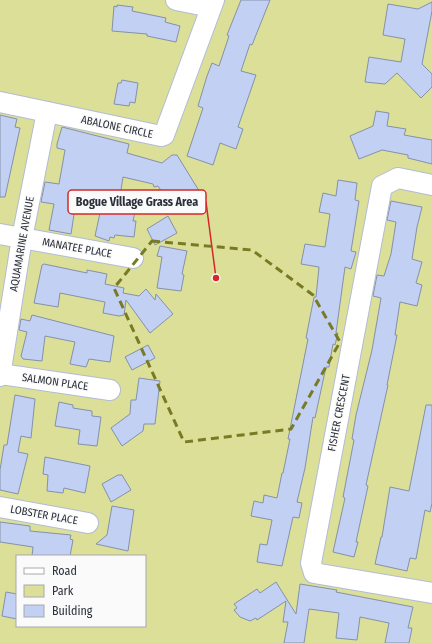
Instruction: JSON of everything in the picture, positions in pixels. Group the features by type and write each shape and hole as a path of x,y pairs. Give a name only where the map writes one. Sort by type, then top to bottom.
{"street":[{"path":"176,0 212,4"},
{"name":"ABALONE CIRCLE","path":"0,102 161,136 164,135 212,4"},
{"name":"AQUAMARINE AVENUE","path":"0,374 22,238 47,112"},
{"name":"FISHER CRESCENT","path":"432,185 398,178 382,186 311,563 314,573 432,593"},
{"name":"MANATEE PLACE","path":"0,234 133,258"},
{"name":"SALMON PLACE","path":"0,374 110,390"},
{"name":"LOBSTER PLACE","path":"0,507 88,523"}],"highlighted area":[{"path":"152,241 252,250 313,295 340,342 291,429 184,442 114,288"}],"green space":[{"path":"0,0 432,0 432,643 0,643"}],"building":[{"path":"241,0 270,0 252,45 250,44 241,71 256,75 238,127 243,129 236,149 220,143 213,165 187,156 203,108 198,106 207,76 212,63 219,66 229,36 227,35"},
{"path":"432,2 432,11 422,64 432,74 432,87 421,98 397,73 385,84 365,82 369,57 401,62 405,39 383,35 388,4 418,9"},
{"path":"117,5 133,7 132,11 166,18 165,22 180,26 176,42 147,36 147,34 112,31 114,6 117,7"},
{"path":"122,80 138,83 135,103 130,102 129,106 114,104 118,83 121,83"},
{"path":"376,111 389,113 387,126 406,129 404,135 432,140 432,164 408,158 408,155 382,150 359,159 350,136 373,126"},
{"path":"0,115 17,119 15,127 20,128 5,197 0,197"},
{"path":"62,127 129,144 127,153 162,163 172,155 177,155 201,194 201,203 189,208 186,202 169,203 158,186 154,187 153,184 123,177 118,209 135,212 133,221 136,221 134,237 115,235 114,238 110,237 109,241 95,236 100,213 75,208 71,234 49,230 54,204 41,202 45,182 59,184 65,150 57,148"},
{"path":"338,180 357,183 355,200 359,201 351,251 356,252 351,269 345,267 336,333 338,333 335,345 333,344 329,367 326,367 315,418 313,417 305,468 297,502 302,503 299,518 293,517 282,566 257,562 260,544 267,545 272,520 251,516 254,501 263,503 264,495 277,498 290,439 288,439 308,339 306,338 314,297 316,297 319,267 301,264 305,244 325,247 330,214 319,212 323,193 336,196"},
{"path":"391,201 422,207 412,259 422,262 416,283 422,285 417,306 400,302 395,335 397,335 388,385 366,485 368,486 354,557 333,552 345,498 343,497 354,440 352,439 356,415 372,350 381,298 373,296 377,275 384,276 391,254 396,222 387,220"},
{"path":"168,216 177,233 155,245 147,229"},
{"path":"160,246 187,251 182,274 184,275 181,291 157,288 162,257 157,256"},
{"path":"44,264 87,273 87,270 107,274 105,284 124,288 123,293 139,296 146,289 155,300 156,294 173,314 150,333 126,300 124,315 119,316 103,313 105,302 60,293 58,307 34,303 42,265"},
{"path":"32,315 114,336 110,362 89,359 86,367 70,364 75,342 45,336 42,361 23,359 21,356 27,332 19,330 21,319 30,321"},
{"path":"148,345 155,358 132,370 125,357"},
{"path":"139,378 160,381 155,424 144,424 143,431 122,446 111,428 130,414 131,400 136,400"},
{"path":"15,395 35,399 31,438 21,436 18,452 28,454 18,494 0,490 0,470 4,445 7,445"},
{"path":"59,402 73,405 73,408 92,411 92,416 101,417 97,446 78,444 80,430 55,426"},
{"path":"426,405 432,405 432,503 430,512 425,510 416,559 410,558 407,571 375,564 382,537 390,487 409,491"},
{"path":"45,457 90,466 85,493 64,488 63,493 47,491 48,475 43,474"},
{"path":"118,475 122,475 131,490 111,502 102,484"},
{"path":"112,506 134,510 128,551 96,544 107,535"},
{"path":"0,522 30,526 30,531 71,535 70,539 73,540 70,555 32,555 33,547 0,542"},
{"path":"276,582 296,614 300,584 337,590 336,592 413,607 408,628 412,628 409,643 385,643 389,623 360,617 357,640 336,638 339,613 309,609 304,643 284,643 288,622 283,622 286,601 257,620 256,618 250,621 240,617 234,610 237,608 234,604 257,589 260,593"},
{"path":"6,592 16,594 16,619 2,616"}],"place":[{"name":"Bogue Village Grass Area","path":"216,278"}]}
